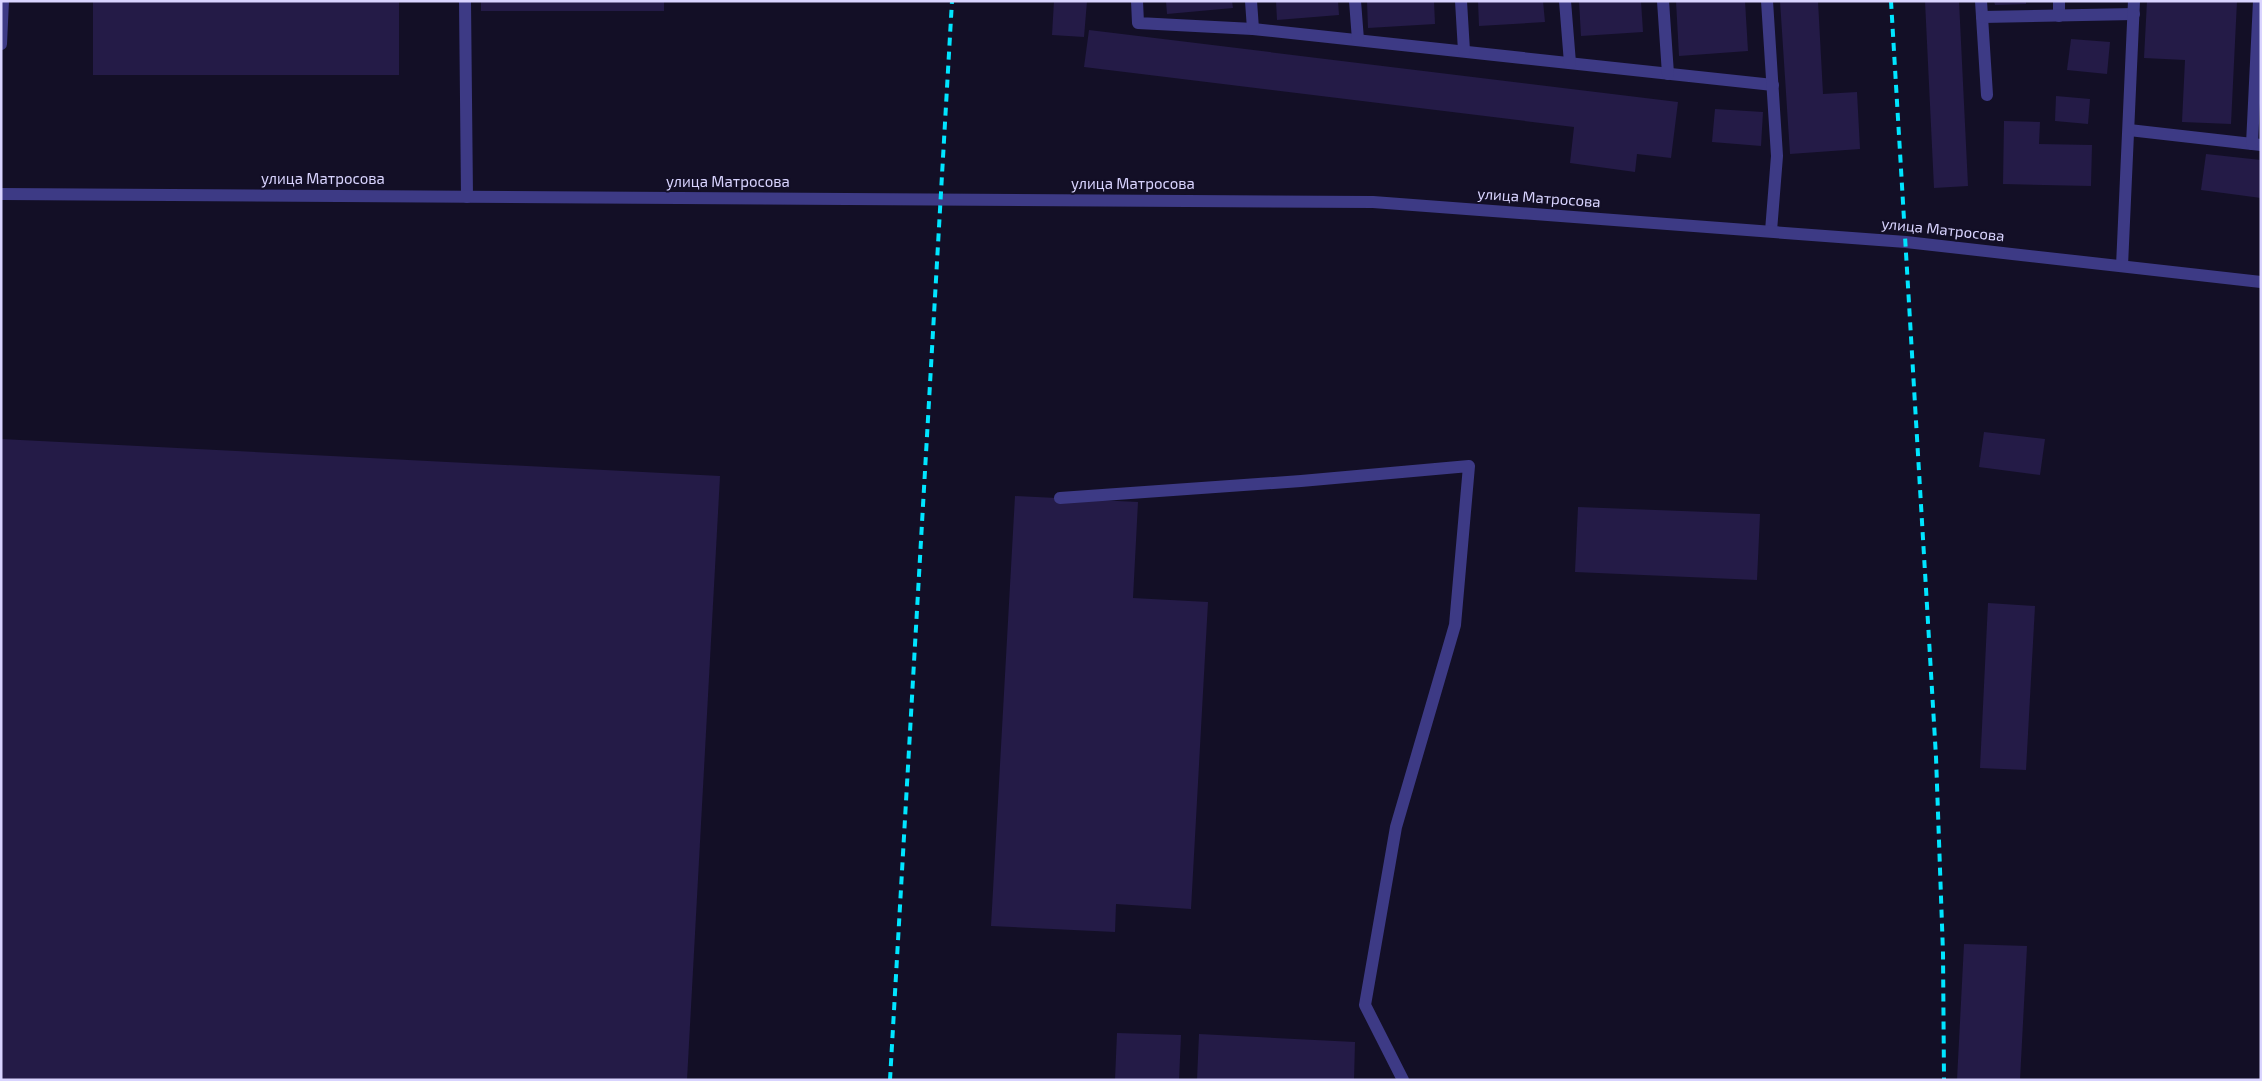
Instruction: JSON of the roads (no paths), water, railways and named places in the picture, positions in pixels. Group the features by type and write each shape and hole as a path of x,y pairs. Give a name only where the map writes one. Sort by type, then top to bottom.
{"street":[{"path":"1,44 3,1"},
{"path":"465,1 467,197"},
{"path":"1137,1 1138,22 1253,29 1773,85"},
{"path":"1251,1 1253,29"},
{"path":"1355,1 1358,40"},
{"path":"1461,1 1464,51"},
{"path":"1565,1 1570,63"},
{"path":"1664,1 1668,74"},
{"path":"1767,1 1777,156 1771,231"},
{"path":"1982,1 1987,95"},
{"path":"2059,16 2060,1"},
{"path":"2129,130 2256,145 2258,1"},
{"path":"1982,18 2059,16 2134,8 2122,266"},
{"name":"улица Матросова","path":"1,194 1373,202 1906,242 2261,282"},
{"path":"1060,498 1301,482 1469,466 1455,624 1396,827 1365,1005 1403,1080"}],"railway":[{"path":"890,1080 952,1"},
{"path":"1891,1 1936,757 1943,953 1944,1080"}]}
